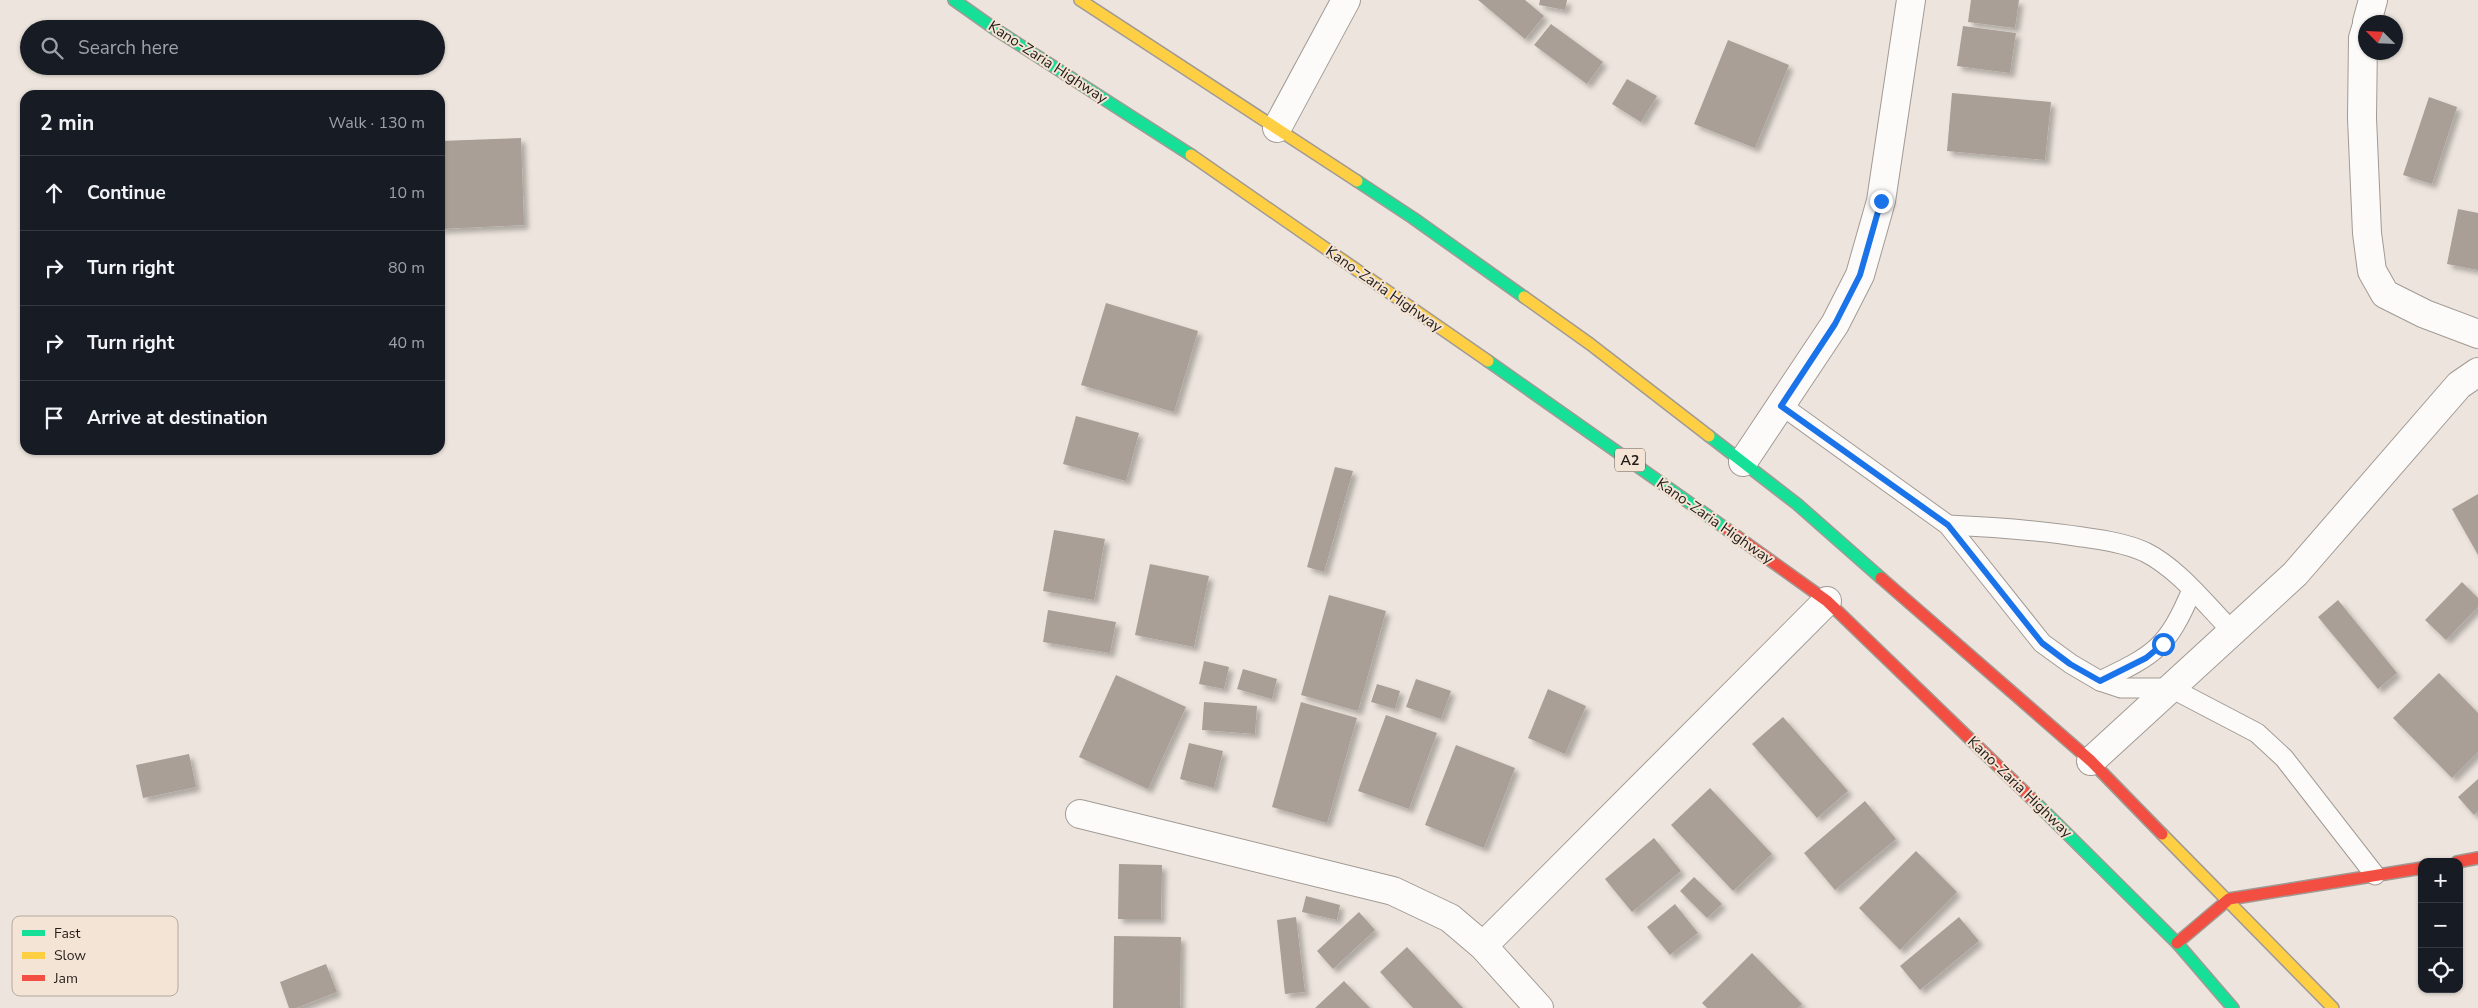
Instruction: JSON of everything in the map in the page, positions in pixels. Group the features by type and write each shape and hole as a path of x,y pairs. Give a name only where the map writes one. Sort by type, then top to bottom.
{"main road":[{"name":"Kano-Zaria Highway","path":"954,0 995,29 1163,136 1581,426 1827,601 2041,807 2177,943 2233,1008"},
{"path":"1080,0 1413,218 1590,344 1797,504 2091,761 2229,899 2333,1008"},
{"path":"2463,861 2478,858"},
{"path":"2177,943 2229,899 2418,869"}],"street":[{"path":"1277,128 1346,0"},
{"path":"1743,462 1835,324 1860,275 1881,201 1911,0"},
{"path":"2369,15 2374,0"},
{"path":"2363,60 2362,118 2367,232 2372,271 2385,294 2425,314 2478,334"},
{"path":"2091,761 2295,574 2459,385 2478,372"},
{"path":"1483,946 1827,601"},
{"path":"1080,814 1393,891 1450,918 1483,946 1527,1004"}],"lane":[{"path":"1781,406 1948,525 2042,643 2070,664 2100,681 2121,688 2171,688 2257,733 2284,758 2375,875"},
{"path":"1948,525 2017,528 2117,542 2145,553 2172,570 2232,632"},
{"path":"2100,681 2139,661 2163,644 2177,624 2192,590"}],"building":[{"path":"1478,0 1525,0 1544,16 1525,39"},
{"path":"1540,0 1567,0 1565,10 1539,5"},
{"path":"1971,0 2019,0 2015,28 1968,22"},
{"path":"1551,24 1603,62 1587,84 1534,45"},
{"path":"1963,26 2016,33 2010,73 1957,66"},
{"path":"1728,40 1789,65 1755,148 1694,124"},
{"path":"1627,79 1657,96 1641,122 1612,104"},
{"path":"1952,93 2051,102 2045,160 1947,151"},
{"path":"2429,97 2457,107 2432,184 2403,175"},
{"path":"521,138 524,225 445,229 445,141"},
{"path":"2458,209 2478,213 2478,270 2447,264"},
{"path":"1106,303 1198,331 1174,412 1081,385"},
{"path":"1076,416 1139,433 1126,481 1063,464"},
{"path":"1335,467 1353,471 1324,572 1307,567"},
{"path":"2478,494 2478,555 2452,509"},
{"path":"1054,530 1105,539 1094,600 1043,591"},
{"path":"1150,564 1209,576 1194,647 1135,635"},
{"path":"2462,582 2478,598 2478,607 2446,640 2425,620"},
{"path":"1329,595 1386,611 1358,711 1301,695"},
{"path":"2338,600 2397,673 2378,689 2318,617"},
{"path":"1048,610 1116,622 1110,653 1043,642"},
{"path":"1204,661 1229,667 1224,689 1199,684"},
{"path":"1243,669 1277,679 1272,699 1237,689"},
{"path":"2439,673 2478,713 2478,752 2452,778 2393,718"},
{"path":"1116,675 1186,707 1148,789 1079,757"},
{"path":"1416,679 1451,691 1441,719 1406,707"},
{"path":"1377,684 1400,691 1395,709 1371,702"},
{"path":"1548,689 1586,706 1565,754 1528,738"},
{"path":"1204,702 1257,706 1255,734 1202,730"},
{"path":"1301,702 1357,718 1327,823 1272,807"},
{"path":"1386,715 1437,733 1409,809 1358,791"},
{"path":"1783,717 1848,791 1817,818 1752,744"},
{"path":"1189,743 1223,751 1214,788 1180,779"},
{"path":"1456,745 1515,768 1484,848 1425,825"},
{"path":"189,754 196,787 143,798 136,765"},
{"path":"2478,779 2478,811 2474,815 2458,797"},
{"path":"1710,788 1772,854 1733,891 1671,825"},
{"path":"1865,801 1896,839 1835,890 1804,853"},
{"path":"1654,838 1681,871 1632,912 1605,879"},
{"path":"1916,851 1957,892 1900,950 1859,908"},
{"path":"1119,864 1162,865 1161,919 1118,919"},
{"path":"1694,877 1722,904 1707,918 1680,891"},
{"path":"1306,896 1340,905 1337,920 1302,912"},
{"path":"1675,904 1698,933 1670,955 1647,927"},
{"path":"1359,912 1375,930 1333,969 1317,951"},
{"path":"1296,917 1305,992 1285,994 1277,920"},
{"path":"1959,917 1979,941 1920,990 1900,966"},
{"path":"1114,936 1181,937 1180,1008 1113,1008"},
{"path":"1407,947 1463,1008 1413,1008 1380,972"},
{"path":"1752,953 1802,1004 1798,1008 1707,1008 1702,1003"},
{"path":"326,964 337,992 296,1008 289,1008 280,982"},
{"path":"1344,981 1370,1008 1315,1008"}],"traffic: fast":[{"path":"954,0 995,29 1191,155"},
{"path":"1357,181 1413,218 1524,297"},
{"path":"1488,361 1728,530"},
{"path":"1709,436 1797,504 1881,578"},
{"path":"2031,798 2177,943 2233,1008"}],"traffic: slow":[{"path":"1080,0 1357,181"},
{"path":"1191,155 1488,361"},
{"path":"1524,297 1590,344 1709,436"},
{"path":"2162,834 2333,1008"}],"traffic: jam":[{"path":"1728,530 1827,601 2031,798"},
{"path":"1881,578 2091,761 2162,834"},
{"path":"2463,861 2478,858"},
{"path":"2177,943 2229,899 2418,869"}],"route":[{"path":"1881,201 1860,275 1835,324 1781,406 1948,525 2042,643 2070,664 2100,681 2146,658 2163,644"}]}
